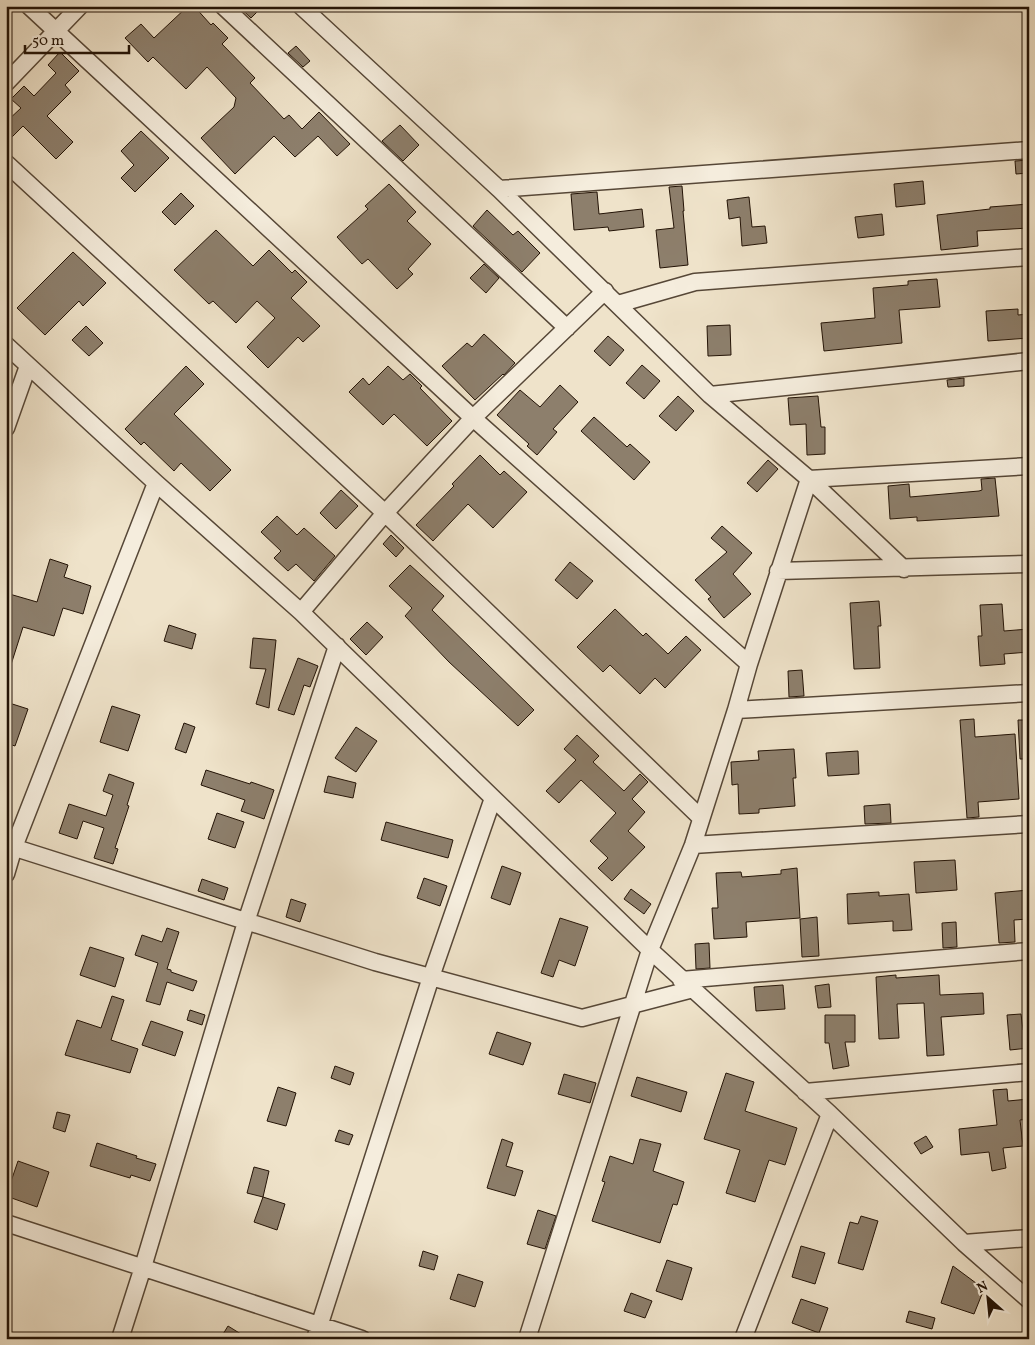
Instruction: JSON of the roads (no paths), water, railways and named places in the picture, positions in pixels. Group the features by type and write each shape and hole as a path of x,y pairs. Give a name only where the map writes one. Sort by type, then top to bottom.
{"street":[{"path":"29,6 473,418 749,664"},
{"path":"6,83 80,6"},
{"path":"223,6 567,328"},
{"path":"301,6 498,189 710,395 809,479 904,569"},
{"path":"498,189 1029,150"},
{"path":"6,163 385,513 701,818"},
{"path":"618,304 695,282 1029,257"},
{"path":"301,612 385,513 473,418 605,291"},
{"path":"6,345 156,483 301,612 650,950 830,1114 964,1243 1029,1300"},
{"path":"710,395 1029,361"},
{"path":"6,428 28,366"},
{"path":"809,479 1029,466"},
{"path":"527,1339 650,950 692,846 778,571 809,479"},
{"path":"6,874 10,846 156,483"},
{"path":"778,571 904,569 1029,564"},
{"path":"120,1339 246,922 337,646"},
{"path":"736,710 1029,692"},
{"path":"318,1332 431,977 493,798"},
{"path":"692,846 1029,824"},
{"path":"10,846 375,962 582,1018 632,1006 687,984 1029,951"},
{"path":"805,1092 1029,1072"},
{"path":"743,1339 830,1114"},
{"path":"6,1223 143,1267 318,1332 362,1339"},
{"path":"964,1243 1029,1238"}]}
